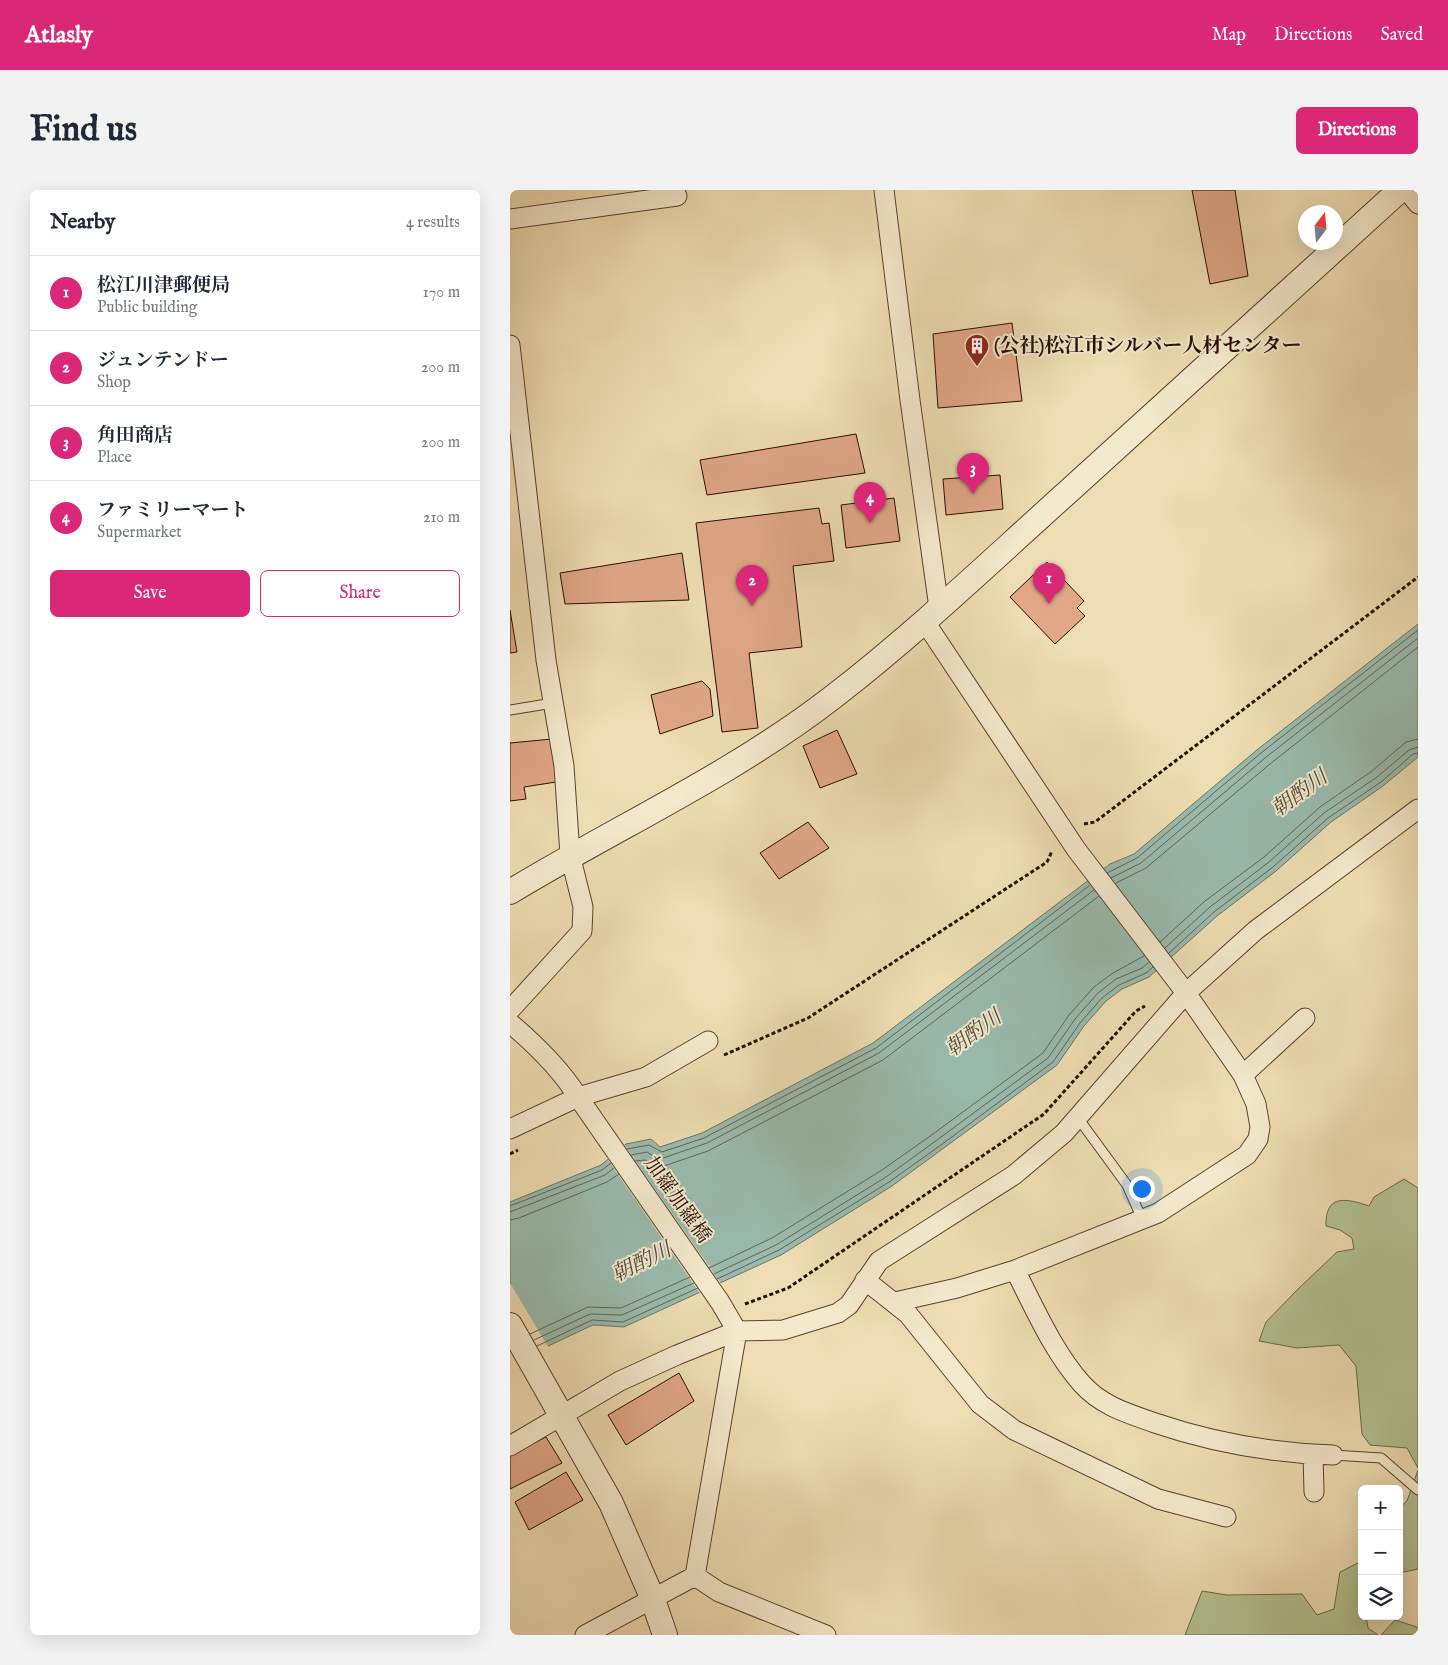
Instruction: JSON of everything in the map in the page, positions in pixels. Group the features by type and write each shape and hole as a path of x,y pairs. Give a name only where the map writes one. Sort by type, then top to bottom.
{"street":[{"path":"884,190 910,400 932,615 1063,830 1181,986 1243,1075 1256,1104 1260,1127 1258,1139 1253,1148 1158,1213 1015,1270 957,1288 895,1302"},
{"path":"510,892 570,856 709,779 768,743 832,698 932,615 1400,190"},
{"path":"1407,190 1418,204"},
{"path":"510,218 677,196"},
{"path":"510,345 546,660 564,766 570,856 583,907 582,931 510,1010"},
{"path":"510,1446 620,1381 677,1355 737,1331 783,1330 838,1313 849,1305 879,1261 1014,1175 1064,1133 1078,1118 1181,986 1418,809"},
{"path":"1243,1075 1305,1018"},
{"name":"加羅加羅橋","path":"510,1023 542,1051 568,1080 723,1307 737,1331"},
{"path":"510,1129 578,1097 646,1077 708,1041"},
{"path":"1015,1270 1055,1347 1082,1384 1100,1401 1116,1409 1191,1435 1245,1448 1285,1453 1333,1454"},
{"path":"865,1280 908,1314 980,1404 1014,1430 1158,1499 1226,1517"},
{"path":"510,1325 611,1503 652,1597 665,1635"},
{"path":"695,1576 737,1331"},
{"path":"1313,1454 1314,1492"},
{"path":"585,1635 652,1597 695,1576"},
{"path":"695,1576 719,1592 826,1635"}],"lane":[{"path":"510,710 554,703"},
{"path":"1078,1118 1127,1185 1142,1219"},
{"path":"1333,1454 1381,1458 1418,1490"}],"path":[{"path":"717,1058 808,1018 1047,862 1063,830 1094,822 1418,577"},
{"path":"723,1307 788,1288 1044,1114 1136,1011 1181,986"},
{"path":"510,1154 527,1146"}],"green space":[{"path":"1404,1179 1418,1188 1418,1468 1407,1448 1370,1445 1362,1434 1356,1366 1339,1345 1297,1348 1259,1341 1266,1322 1298,1289 1337,1252 1354,1249 1352,1238 1340,1230 1326,1226 1329,1208 1338,1201 1345,1200 1369,1206 1374,1197"},
{"path":"1418,1470 1418,1569 1403,1572 1403,1504 1407,1501"},
{"path":"1358,1563 1358,1620 1367,1620 1368,1628 1378,1635 1185,1635 1202,1591 1227,1595 1302,1594 1317,1615 1334,1609 1340,1572"},
{"path":"1395,1620 1417,1627 1418,1635 1381,1635"}],"water":[{"name":"朝酌川","path":"1418,624 1418,757 1383,786 1331,822 1276,871 1217,916 1149,977 1122,989 1106,1001 1084,1026 1057,1065 892,1186 781,1255 624,1327 593,1325 546,1347 510,1367 510,1202 601,1165 626,1144 651,1139 660,1147 702,1133 873,1043 1110,864 1134,854 1258,749"}],"pier":[{"path":"623,1143 722,1285 701,1295 606,1157"},
{"path":"510,1283 549,1348 511,1369 510,1367"}],"building":[{"path":"1192,190 1235,190 1248,276 1210,284"},
{"name":"(公社)松江市シルバー人材センター","path":"1012,323 1022,401 938,408 933,334"},
{"path":"856,434 865,473 707,495 700,460"},
{"path":"1000,475 1003,509 946,515 943,479"},
{"path":"894,498 900,541 846,548 841,505"},
{"path":"819,508 822,524 829,523 834,561 793,566 802,647 749,653 758,728 722,732 696,523"},
{"path":"682,553 689,600 565,604 560,573"},
{"path":"1047,562 1084,601 1077,608 1085,616 1055,644 1010,597"},
{"path":"510,610 517,652 510,653"},
{"path":"702,681 710,689 713,716 660,734 651,695"},
{"path":"837,730 857,774 820,788 803,746"},
{"path":"552,739 556,782 524,787 526,799 510,801 510,743"},
{"path":"808,822 829,848 779,879 760,853"},
{"path":"679,1373 694,1401 626,1445 608,1415"},
{"path":"546,1437 562,1463 510,1489 510,1455"},
{"path":"566,1472 583,1500 529,1530 515,1502"}],"place":[{"name":"(公社)松江市シルバー人材センター","path":"977,367"},
{"name":"角田商店","path":"973,494"},
{"name":"ファミリーマート","path":"870,523"},
{"name":"松江川津郵便局","path":"1049,604"},
{"name":"ジュンテンドー","path":"752,606"}]}
